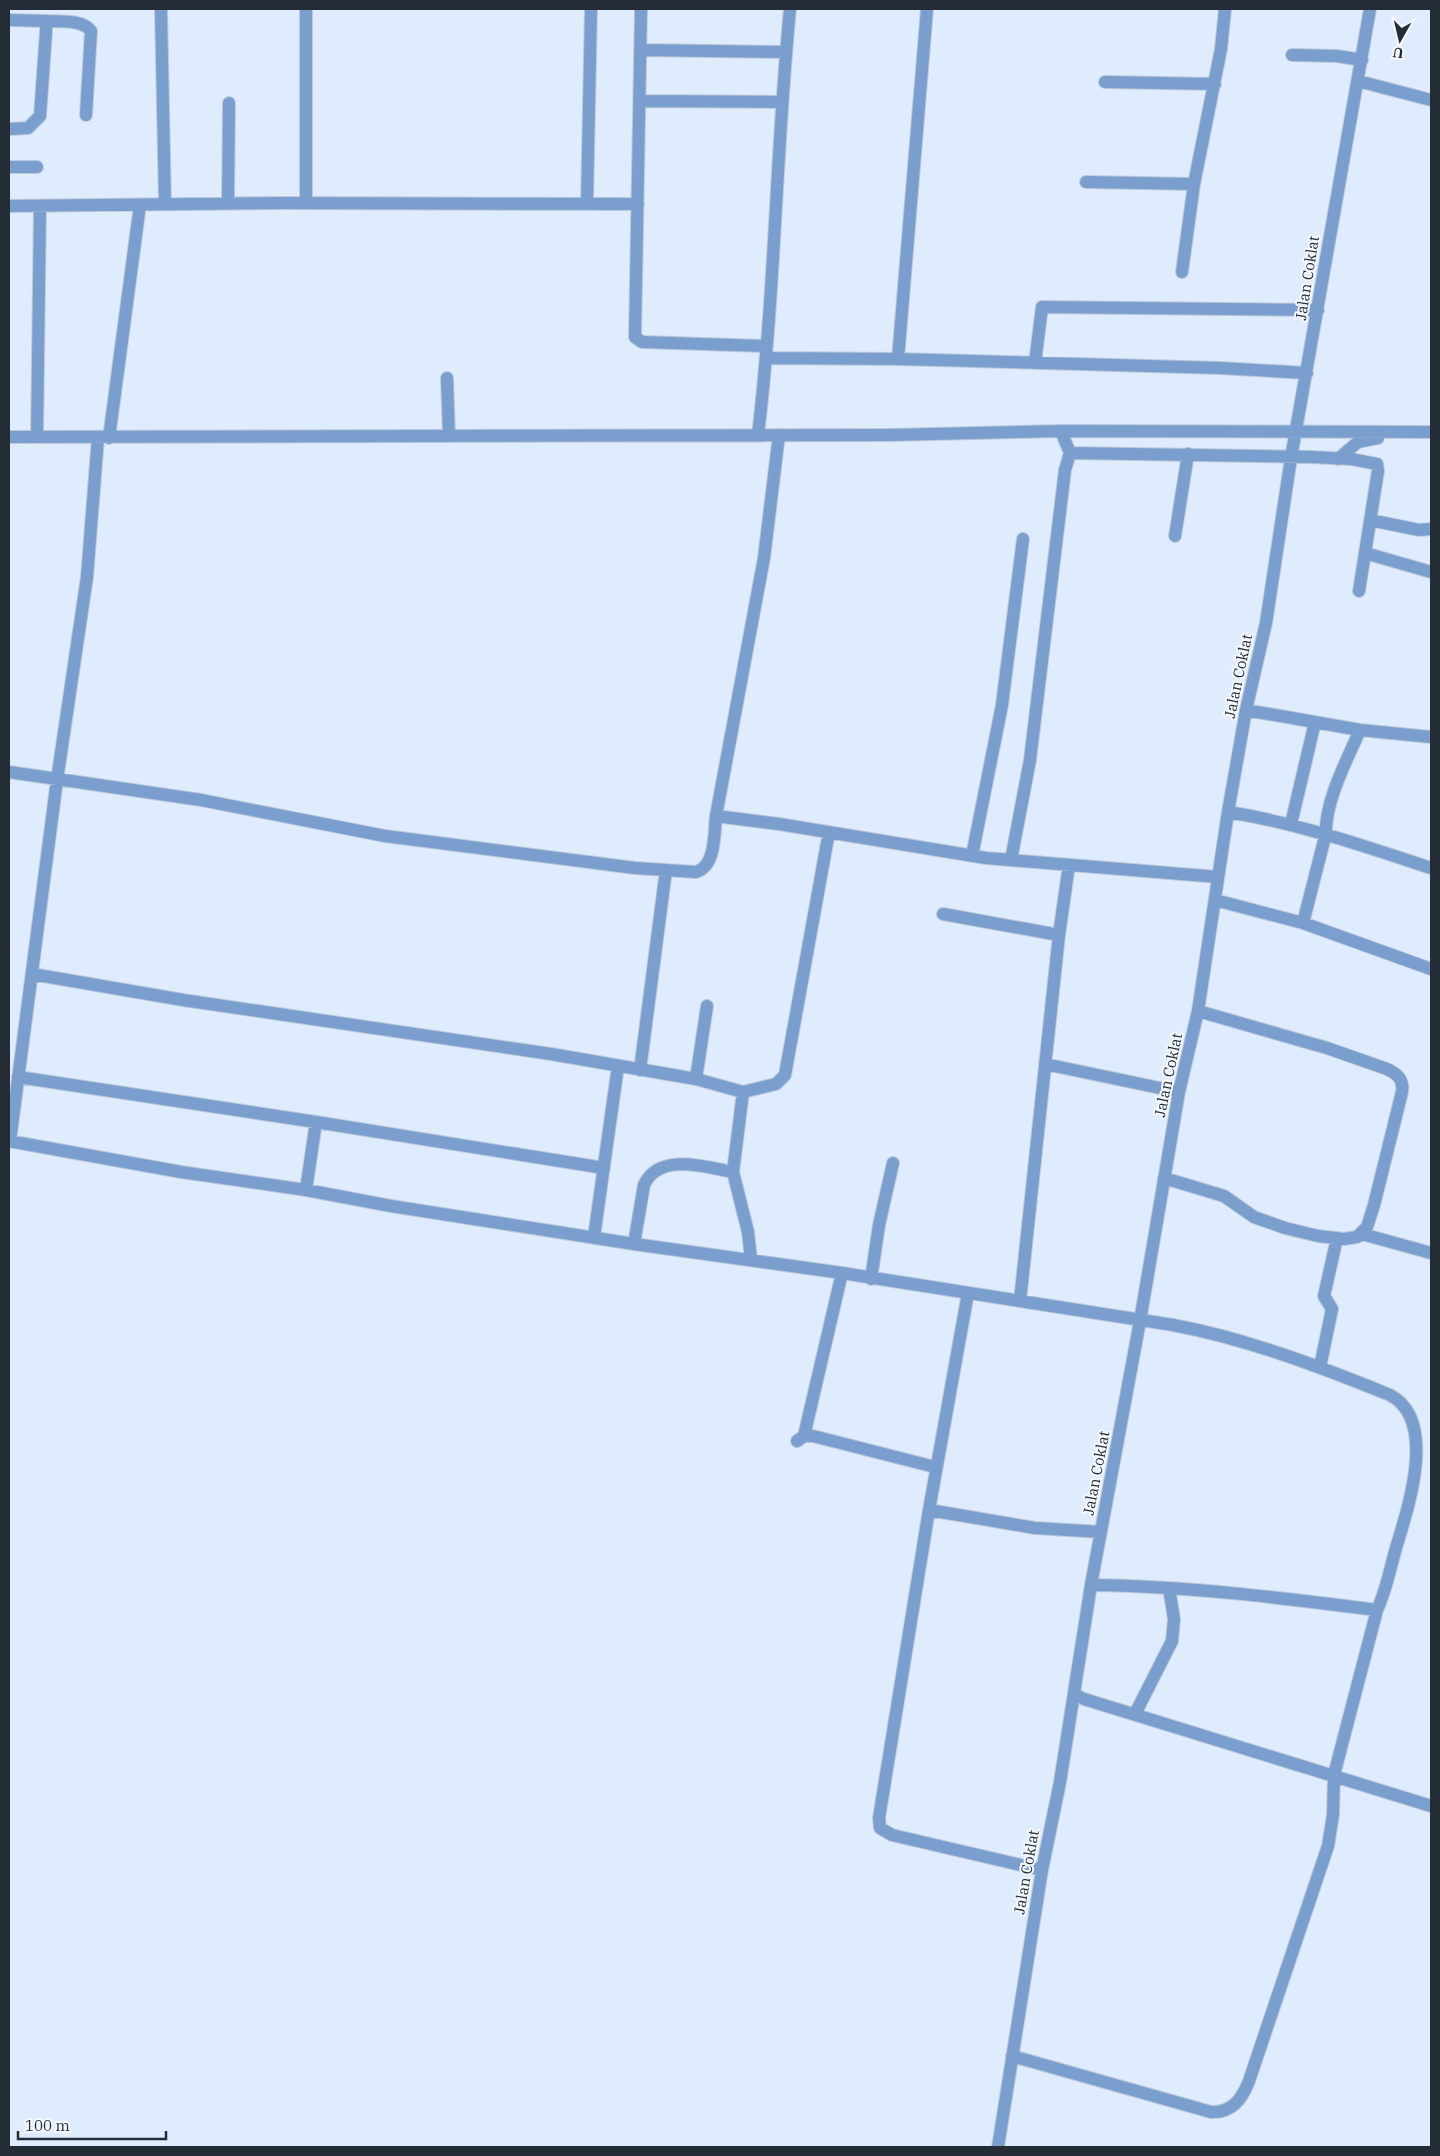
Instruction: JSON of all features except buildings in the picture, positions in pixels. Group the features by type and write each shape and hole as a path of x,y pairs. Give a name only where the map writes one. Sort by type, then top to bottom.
{"street":[{"path":"306,9 306,203"},
{"path":"587,203 591,9"},
{"path":"641,9 636,340 766,352 898,359 1248,369 1307,373"},
{"path":"758,435 771,303 782,102 790,9"},
{"path":"898,359 926,9"},
{"path":"1182,272 1194,184 1215,84 1225,9"},
{"name":"Jalan Coklat","path":"998,2147 1042,1870 1060,1782 1091,1585 1140,1321 1179,1092 1198,1011 1228,812 1246,710 1266,623 1291,458 1370,9"},
{"path":"161,10 164,204"},
{"path":"9,20 78,23 84,25 91,32 86,115"},
{"path":"9,129 28,128 40,116 46,21"},
{"path":"641,50 786,52"},
{"path":"1292,55 1337,56 1362,60"},
{"path":"1358,81 1431,100"},
{"path":"1105,82 1215,84"},
{"path":"641,101 782,102"},
{"path":"228,203 229,103"},
{"path":"9,167 37,167"},
{"path":"1086,182 1194,184"},
{"path":"9,206 228,203 638,204"},
{"path":"140,205 104,438 87,577 57,780 9,1141 181,1172 306,1190 392,1206 634,1244 842,1273 1192,1329 1320,1367 1400,1400 1410,1414 1415,1447 1416,1472 1411,1497 1384,1593 1376,1610 1334,1775 1332,1824 1328,1846 1249,2081 1242,2096 1227,2111 1211,2112 1012,2056"},
{"path":"37,437 40,206"},
{"path":"1036,363 1042,307 1318,310"},
{"path":"447,378 449,436"},
{"path":"9,437 779,435 1060,431 1431,432"},
{"path":"1011,860 1030,760 1051,576 1065,470 1070,453 1060,431"},
{"path":"9,772 202,800 385,836 635,868 696,872 703,870 710,858 716,816 764,558 779,435"},
{"path":"1338,459 1352,446 1367,439 1431,438"},
{"path":"1070,453 1188,454 1351,459 1377,464 1378,471 1359,591"},
{"path":"1175,536 1188,454"},
{"path":"1370,520 1419,530 1431,529"},
{"path":"972,856 1002,705 1023,539"},
{"path":"1365,553 1431,572"},
{"path":"1246,710 1360,730 1431,737"},
{"path":"1291,824 1316,722"},
{"path":"1304,920 1326,833 1326,820 1344,766 1360,730"},
{"path":"1228,812 1326,833 1431,868"},
{"path":"716,816 829,832 972,856 1218,877"},
{"path":"32,974 183,1000 551,1054 696,1079 742,1092 776,1084 786,1075 829,832"},
{"path":"1020,1301 1059,935 1069,865"},
{"path":"640,1070 666,870"},
{"path":"1215,900 1304,920 1431,969"},
{"path":"943,914 1059,935"},
{"path":"696,1079 707,1006"},
{"path":"1164,1178 1224,1196 1261,1220 1318,1236 1353,1238 1362,1234 1367,1227 1398,1112 1403,1086 1399,1078 1387,1069 1327,1048 1198,1011"},
{"path":"1045,1064 1179,1092"},
{"path":"594,1237 618,1066"},
{"path":"18,1077 604,1168"},
{"path":"742,1092 733,1172 748,1232 750,1259"},
{"path":"306,1190 316,1122"},
{"path":"872,1278 879,1225 893,1163"},
{"path":"634,1244 644,1185 647,1178 662,1167 674,1164 733,1172"},
{"path":"1362,1234 1431,1253"},
{"path":"1320,1367 1332,1310 1324,1296 1337,1238"},
{"path":"842,1273 801,1438 813,1436 935,1467"},
{"path":"968,1293 935,1467 879,1818 880,1828 892,1836 1042,1870"},
{"path":"929,1510 1035,1528 1101,1532"},
{"path":"1091,1585 1169,1588 1376,1610"},
{"path":"1135,1714 1172,1641 1174,1620 1169,1588"},
{"path":"1074,1694 1084,1699 1431,1806"}]}
